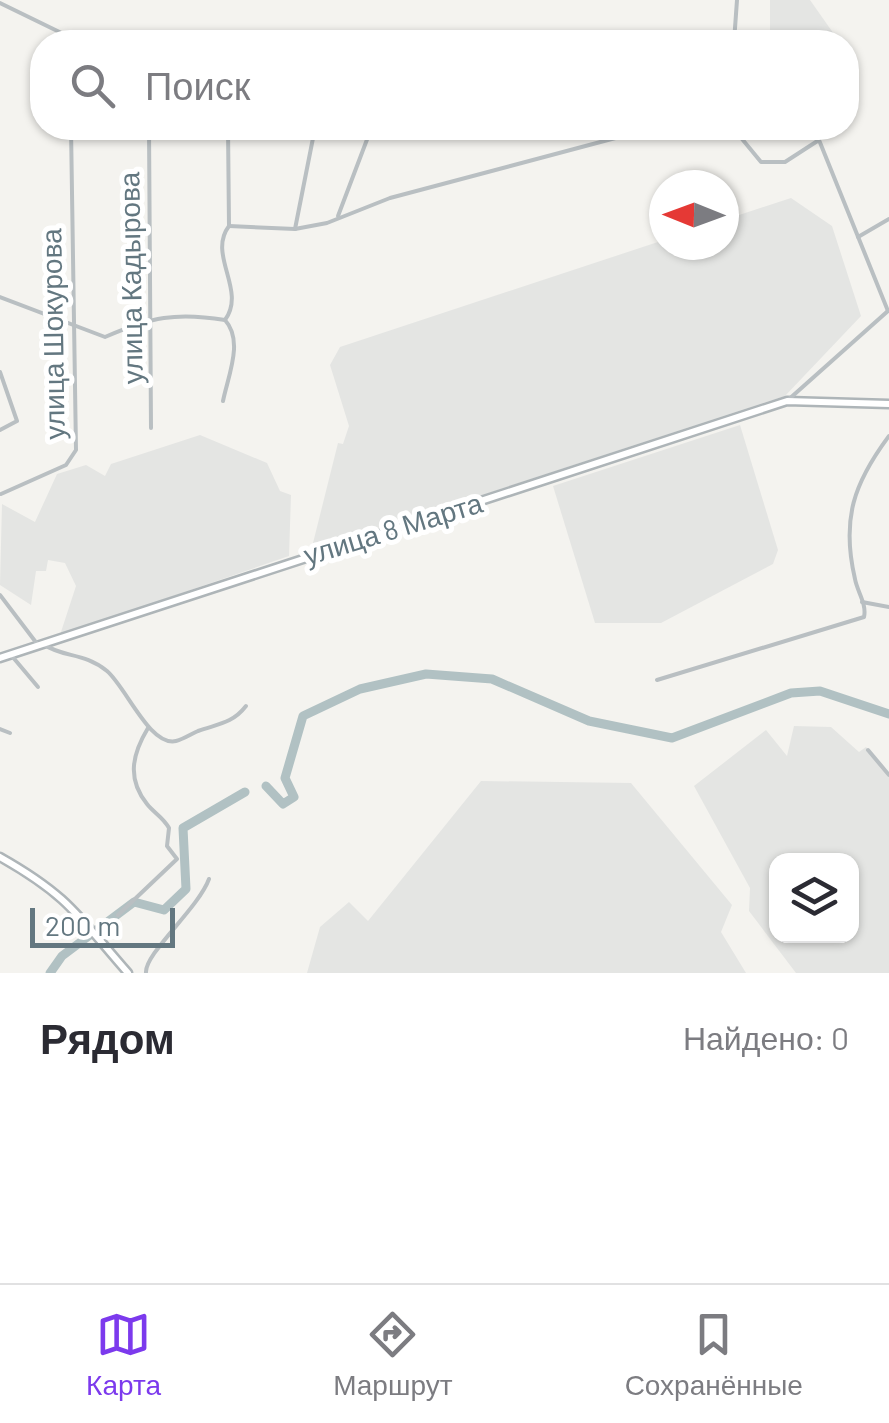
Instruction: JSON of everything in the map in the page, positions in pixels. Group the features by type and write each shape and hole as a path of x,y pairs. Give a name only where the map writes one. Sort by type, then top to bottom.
{"main road":[{"name":"улица 8 Марта","path":"0,658 787,401 889,404"},
{"path":"0,857 50,885 84,916 128,973"}],"street":[{"path":"735,30 737,0"},
{"path":"0,3 53,30"},
{"name":"улица Шокурова","path":"0,494 66,465 76,450 71,140"},
{"name":"улица Кадырова","path":"149,140 152,428"},
{"path":"226,320 233,310 222,235 229,226 228,140"},
{"path":"295,229 314,140"},
{"path":"338,216 367,140"},
{"path":"229,226 295,229 327,223 390,198 608,140"},
{"path":"743,140 761,162 785,162 819,140 888,311 787,401"},
{"path":"858,237 889,219"},
{"path":"0,298 74,328 105,336 152,317 194,315 226,320 234,330 235,345 223,401"},
{"path":"0,372 16,421 0,430"},
{"path":"657,680 864,616 851,550 851,500 855,487 889,436"},
{"path":"0,595 41,644 87,656 108,672 123,686 148,728 164,740 176,741 229,722 246,706"},
{"path":"862,602 889,607"},
{"path":"11,655 38,687"},
{"path":"118,915 177,859 167,846 169,828 142,798 132,768 134,750 148,728"},
{"path":"0,729 10,732"},
{"path":"868,750 889,775"},
{"path":"146,973 148,958 194,910 209,879"}],"shaded area":[{"path":"770,0 810,0 831,30 770,30"},
{"path":"791,198 832,226 861,316 785,396 311,551 338,443 343,444 349,426 330,365 340,347 649,245 649,260 739,260 739,215"},
{"path":"740,425 778,550 773,564 661,623 595,623 553,486"},
{"path":"200,435 267,463 280,491 291,495 289,556 60,635 76,586 65,563 48,560 46,571 36,571 31,605 0,585 2,504 35,522 57,474 86,465 105,476 111,464"},
{"path":"794,726 831,727 859,752 866,747 889,777 889,973 796,973 773,943 859,943 859,853 769,853 769,937 749,911 750,888 694,786 766,730 787,756"},
{"path":"481,781 631,783 732,905 721,932 746,973 307,973 320,927 349,902 368,921"}],"waterway":[{"path":"266,786 283,804 294,797 285,778 303,716 360,689 426,674 492,679 589,721 672,738 791,693 820,691 889,714"},
{"path":"50,973 62,956 134,902 164,910 186,889 183,828 245,792"}]}
